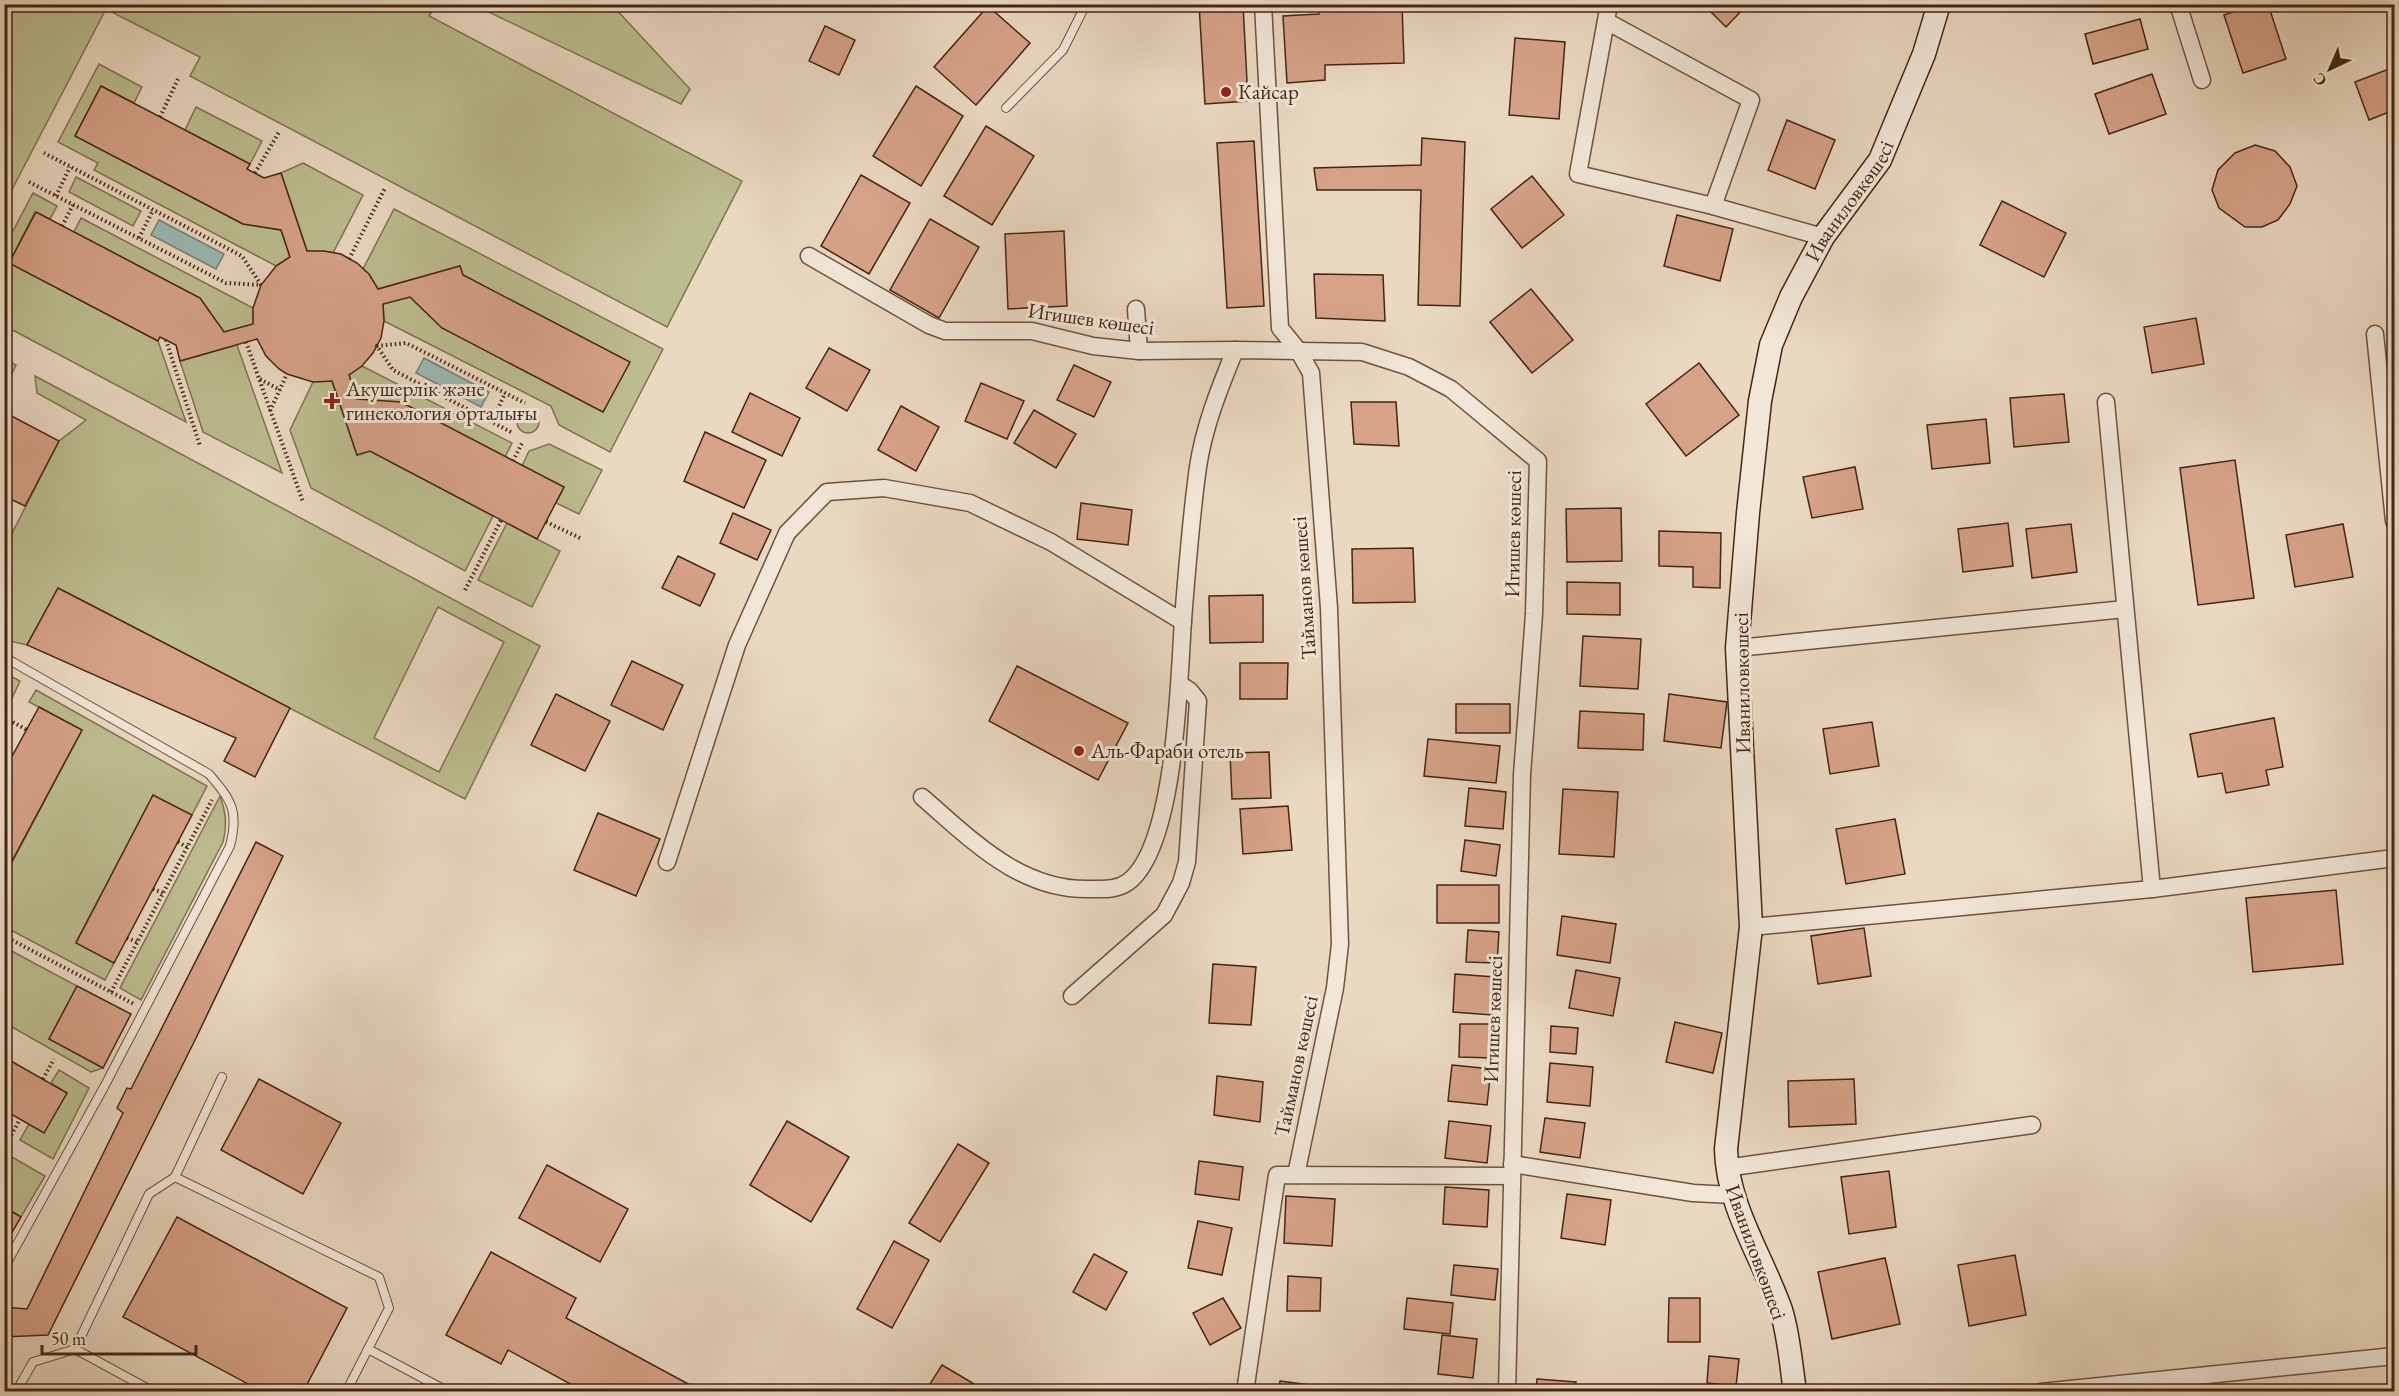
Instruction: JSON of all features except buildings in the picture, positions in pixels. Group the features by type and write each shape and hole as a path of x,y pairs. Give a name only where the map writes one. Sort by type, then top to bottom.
{"street":[{"name":"Тайманов көшесі","path":"1263,4 1280,328 1298,350 1311,373 1329,608 1340,944 1335,988 1296,1175"},
{"name":"Иваниловкөшесі","path":"1795,1392 1781,1311 1733,1195 1726,1168 1726,1149 1751,927 1737,648 1751,479 1760,401 1771,345 1791,297 1824,237 1880,160 1924,54 1939,4"},
{"path":"2178,4 2202,80"},
{"path":"1713,206 1751,100 1607,13 1578,174 1713,206 1824,237"},
{"name":"Игишев көшесі","path":"809,256 929,325 945,331 1032,331 1093,346 1138,351 1362,352 1409,367 1451,389 1538,461 1534,614 1522,775 1507,1392"},
{"path":"1136,309 1138,351"},
{"path":"2375,334 2394,521"},
{"path":"922,797 992,856 1022,875 1051,886 1082,890 1113,889 1128,882 1148,855 1158,832 1168,787 1181,685 1183,622 1198,464 1213,406 1235,350"},
{"path":"2106,402 2152,889"},
{"path":"667,862 737,645 787,533 826,492 884,488 970,502 1051,542 1183,622"},
{"path":"1737,648 2125,609"},
{"path":"1071,996 1164,915 1181,883 1186,862 1198,700 1181,685"},
{"path":"1751,927 2152,889 2394,858"},
{"path":"1726,1168 2032,1125"},
{"path":"1245,1392 1277,1175 1512,1170 1693,1193 1733,1195"},
{"path":"2041,1392 2394,1356"}],"lane":[{"path":"1006,108 1062,50 1086,4"},
{"path":"4,657 209,774 229,797 235,824 230,846 4,1268"},
{"path":"75,1349 149,1194 175,1177 222,1077"},
{"path":"175,1177 379,1277 389,1308 346,1392"},
{"path":"16,1392 33,1362 75,1349 154,1392"},
{"path":"368,1349 449,1392"}],"path":[{"path":"160,117 177,79"},
{"path":"255,173 279,132"},
{"path":"29,182 226,283 261,285 242,256 44,153"},
{"path":"56,196 70,167"},
{"path":"349,259 385,188"},
{"path":"62,226 73,205"},
{"path":"138,238 153,210"},
{"path":"166,340 200,446"},
{"path":"246,342 303,502"},
{"path":"511,432 393,370 377,346 406,343 525,403"},
{"path":"270,411 287,374"},
{"path":"258,378 280,390"},
{"path":"492,422 505,393"},
{"path":"513,461 523,441"},
{"path":"465,590 501,520"},
{"path":"546,522 580,538"},
{"path":"9,720 27,730"},
{"path":"111,992 219,786"},
{"path":"178,842 187,847"},
{"path":"153,889 163,893"},
{"path":"4,936 144,1010"},
{"path":"127,938 137,942"},
{"path":"43,1079 54,1059"},
{"path":"7,1143 20,1119"}],"green space":[{"path":"5,4 436,5 429,16 742,181 667,327 190,76 200,57 106,9 5,203"},
{"path":"474,5 612,5 690,89 681,104"},
{"path":"99,64 142,87 134,103 101,86 75,136 243,224 281,230 290,257 276,266 94,170 98,163 58,142"},
{"path":"196,107 262,141 250,164 185,130"},
{"path":"303,163 363,195 333,253 307,251 281,173"},
{"path":"76,177 141,211 133,226 69,192"},
{"path":"33,193 57,206 50,219 35,212 9,263 158,341 186,422 5,326 4,248"},
{"path":"394,209 663,349 610,452 559,425 551,406 384,321 383,304 410,297 442,328 603,412 629,362 463,275 460,266 378,289 363,269"},
{"path":"81,218 253,308 253,324 224,332 200,298 74,232"},
{"path":"237,345 282,473 203,432 180,361"},
{"path":"5,360 16,365 5,388"},
{"path":"362,366 512,443 505,457 357,399 349,375"},
{"path":"35,376 540,646 465,799 58,588 27,645 5,640 4,549 59,441 86,420 37,393","holes":["438,607 504,642 439,772 374,738"]},
{"path":"332,381 357,455 370,451 493,516 465,571 311,488 290,430 313,382"},
{"path":"524,411 532,411 539,418 539,426 532,433 524,433 517,426 517,418"},
{"path":"549,444 602,470 579,514 556,503 564,487 522,466 529,451"},
{"path":"507,523 560,551 532,607 478,580"},
{"path":"5,673 20,681 5,713"},
{"path":"36,690 207,786 192,815 153,796 76,942 114,963 105,980 5,927 5,876 82,730 29,702"},
{"path":"220,796 225,819 223,842 141,1000 120,988"},
{"path":"4,947 77,986 49,1039 103,1068 91,1072 5,1023"},
{"path":"59,1070 89,1088 53,1159 20,1140 29,1124 44,1132 67,1093 51,1083"},
{"path":"5,1153 45,1176 21,1217 5,1207"}],"water":[{"path":"159,220 224,254 216,269 151,235"},
{"path":"424,358 489,392 481,407 416,373"}],"place":[{"name":"Кайсар","path":"1226,92"},
{"name":"Акушерлік және гинекология орталығы","path":"332,401"},
{"name":"Аль-Фараби отель","path":"1079,751"}]}
